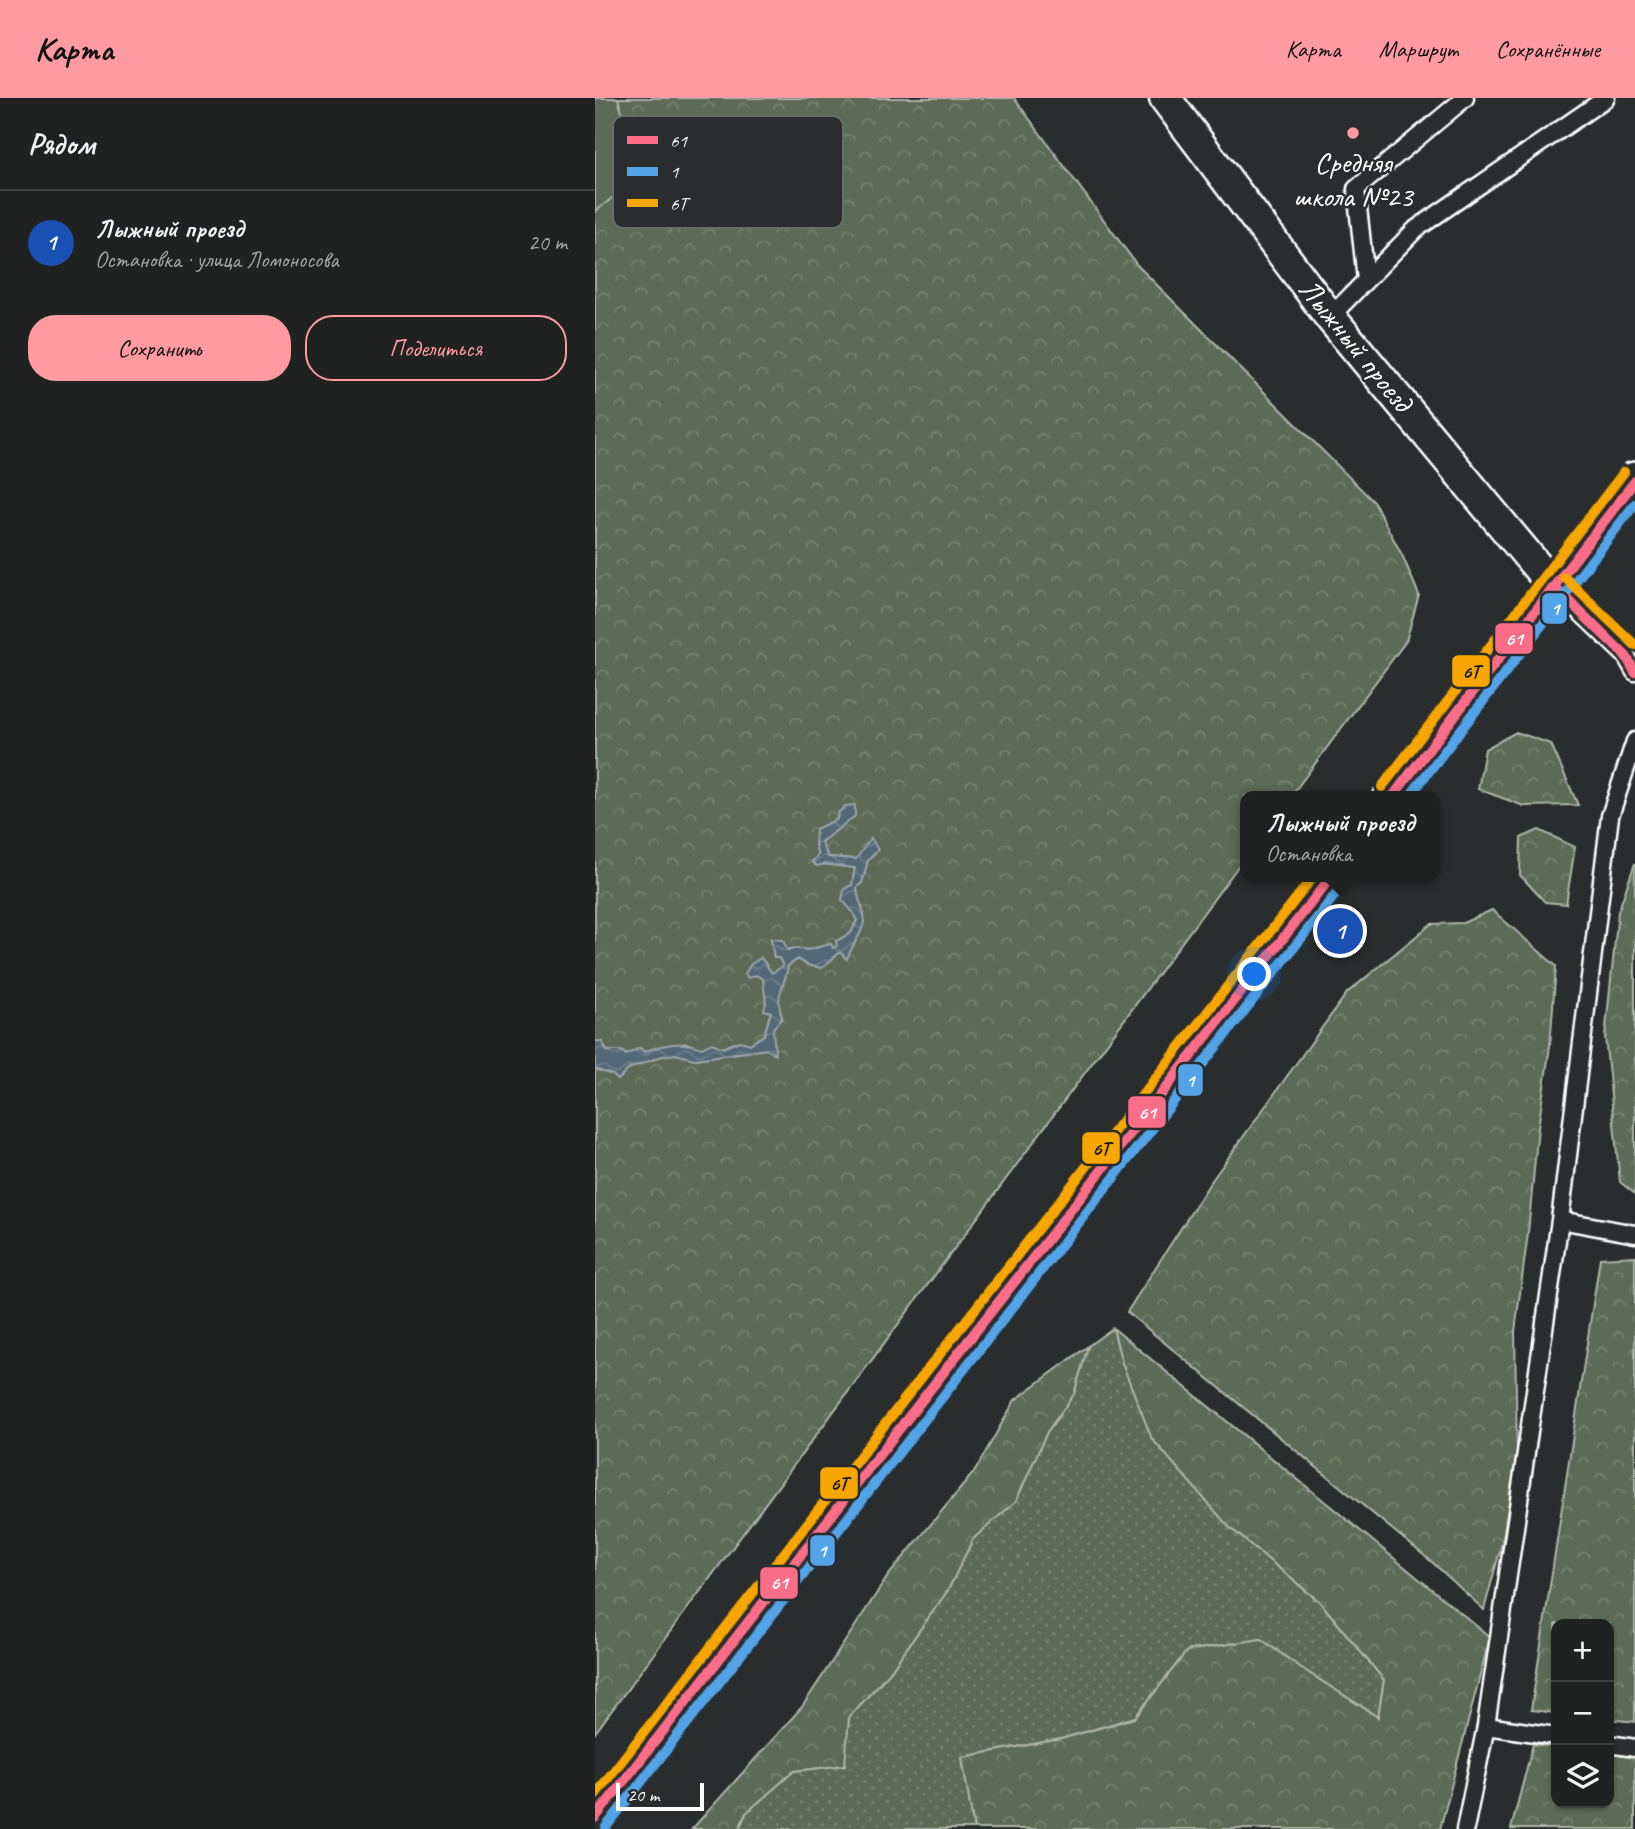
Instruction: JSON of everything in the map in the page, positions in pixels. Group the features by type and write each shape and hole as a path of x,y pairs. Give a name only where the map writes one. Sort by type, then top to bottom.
{"street":[{"name":"Лыжный проезд","path":"1164,98 1330,317 1554,587"},
{"path":"1398,791 1635,481"},
{"path":"595,1818 1327,882"}],"lane":[{"path":"1366,280 1356,189 1465,98"},
{"path":"1330,317 1416,229 1606,98"},
{"path":"1554,587 1630,656 1635,672"},
{"path":"1465,1829 1486,1726 1560,1220 1610,816 1635,741"},
{"path":"1560,1220 1635,1234"},
{"path":"1486,1726 1551,1735"},
{"path":"1614,1745 1635,1748"}],"green space":[{"path":"595,98 1014,98 1137,265 1374,502 1403,557 1419,595 1406,641 1295,791 1240,791 1240,864 595,1733 595,1069 613,1075 662,1056 675,1054 695,1059 766,1049 773,1028 782,1017 779,996 788,966 798,959 807,965 822,968 840,952 847,958 861,932 864,915 857,887 862,883 868,860 828,857 821,842 855,816 837,819 815,844 818,855 813,863 855,868 851,895 857,921 851,933 837,941 837,946 833,949 831,944 807,950 786,950 771,939 774,958 779,958 784,966 772,973 761,958 756,975 763,979 766,1003 771,1011 764,1035 750,1044 739,1041 723,1048 702,1049 686,1043 644,1052 640,1049 625,1055 621,1051 607,1051 602,1042 595,1041"},
{"path":"595,98 618,98 623,116 613,116 613,197 595,212"},
{"path":"1516,732 1551,744 1578,805 1524,806 1478,789 1485,749"},
{"path":"1539,830 1575,847 1566,904 1545,902 1520,875 1521,838"},
{"path":"1635,863 1635,1194 1620,1182 1605,1037 1618,912"},
{"path":"1492,910 1556,966 1550,1046 1515,1331 1517,1455 1502,1543 1484,1610 1432,1562 1127,1312 1210,1183 1347,993 1431,924 1463,923"},
{"path":"1635,1256 1635,1722 1614,1720 1614,1619 1551,1619 1551,1712 1531,1710 1600,1258"},
{"path":"1113,1328 1122,1363 1228,1526 1321,1603 1384,1680 1378,1717 1261,1639 1187,1651 1135,1717 1061,1739 962,1757 974,1829 739,1829 746,1813 794,1771 844,1765 849,1717 889,1673 948,1590 973,1539 1016,1501 1047,1432 1074,1394 1088,1346"},
{"path":"1113,1328 1490,1637 1440,1829 974,1829 962,1757 1061,1739 1135,1718 1187,1651 1261,1639 1378,1717 1384,1680 1321,1603 1228,1526 1152,1439 1122,1363"},
{"path":"1088,1346 1074,1394 1047,1432 1016,1501 973,1539 948,1590 889,1673 849,1717 845,1765 794,1771 746,1813 739,1829 692,1829 802,1707 888,1576 975,1471 1015,1400"},
{"path":"1533,1744 1551,1746 1551,1808 1614,1808 1614,1754 1635,1756 1635,1829 1511,1829"}],"water":[{"path":"855,805 855,816 821,842 828,857 856,859 871,838 878,850 868,860 862,883 857,887 864,916 863,927 847,959 840,952 822,968 807,965 798,959 788,966 779,1003 782,1018 773,1028 775,1054 766,1049 695,1059 675,1054 662,1056 630,1068 618,1080 613,1075 595,1069 595,1041 602,1042 607,1051 622,1051 626,1055 640,1048 644,1052 673,1044 702,1048 712,1043 723,1048 739,1041 750,1044 764,1035 771,1012 764,1010 766,1003 763,979 756,975 748,978 745,974 751,964 761,958 772,973 783,966 779,958 774,958 771,939 783,940 787,950 807,950 831,944 833,948 837,946 836,941 851,933 857,921 842,900 844,889 852,885 855,868 825,864 817,866 812,862 818,855 815,844 816,829 837,819 838,813 845,806"}],"transit line":[{"name":"6Т","path":"1382,787 1624,472"},
{"name":"61","path":"1397,791 1635,481"},
{"name":"1","path":"1414,791 1635,504"},
{"name":"6Т","path":"1564,577 1635,645"},
{"name":"61","path":"1554,587 1626,656 1635,672"},
{"name":"6Т","path":"595,1795 1309,882"},
{"name":"61","path":"595,1818 1327,882"},
{"name":"1","path":"606,1827 1342,886"}],"place":[{"name":"Средняя школа №23","path":"1353,133"},
{"name":"Лыжный проезд","path":"1340,931"}]}
